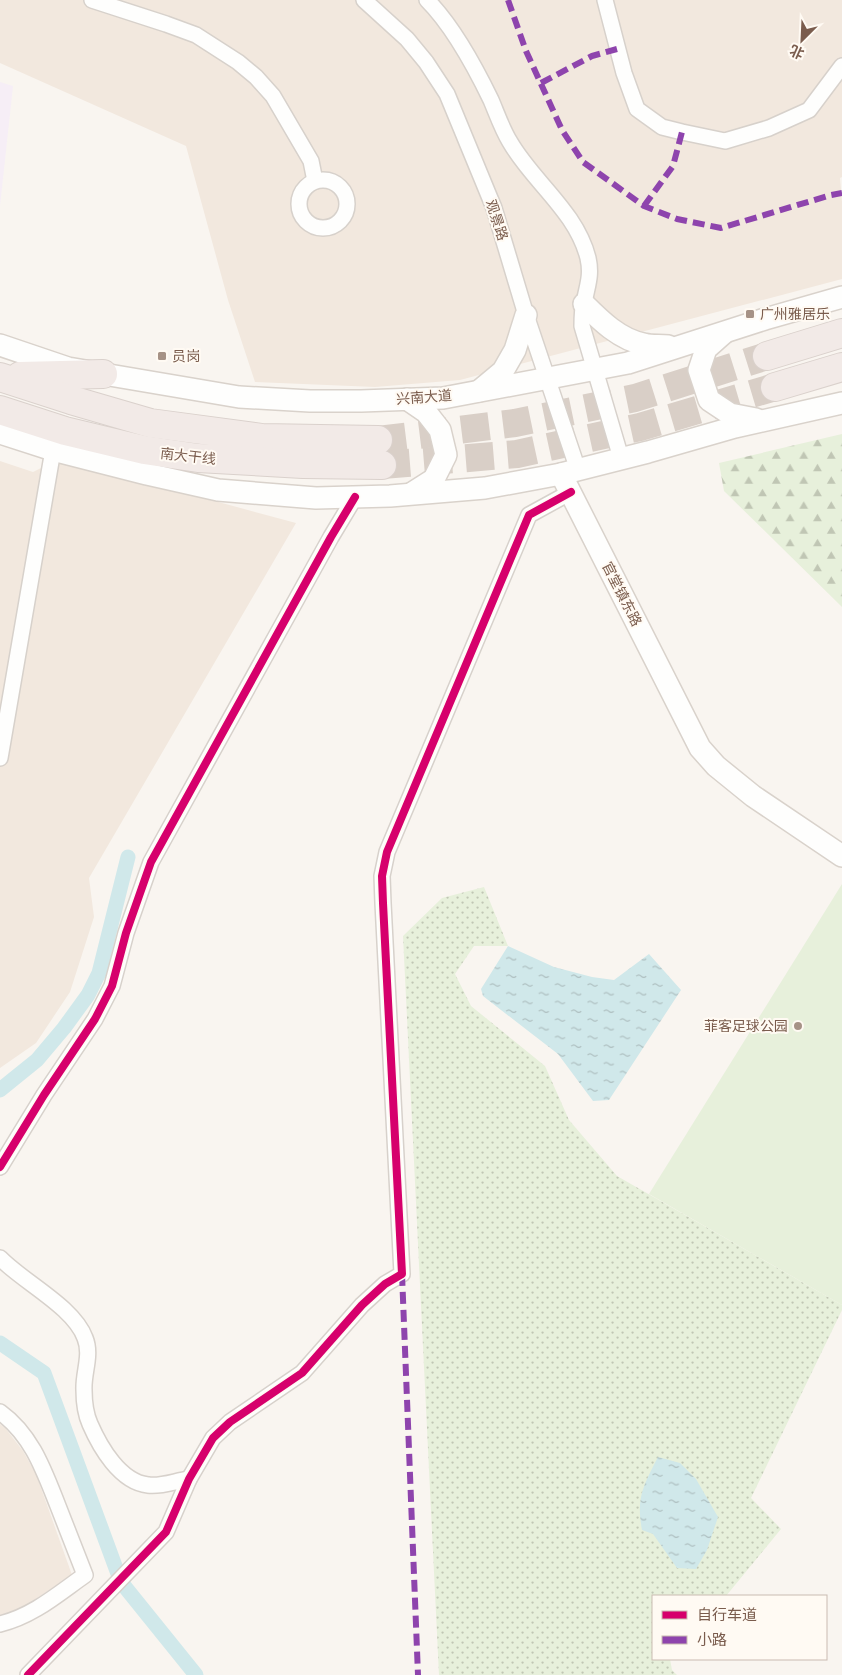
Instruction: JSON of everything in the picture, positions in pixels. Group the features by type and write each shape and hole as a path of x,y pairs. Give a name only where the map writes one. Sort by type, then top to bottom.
{"highway":[{"path":"767,356 842,333"},
{"path":"774,387 842,367"},
{"path":"0,377 103,374"},
{"name":"南大干线","path":"0,377 150,423 380,453 303,464 208,458 144,450 65,431 0,410"}],"main road":[{"name":"兴南大道","path":"0,345 68,368 239,397 310,401 442,398 628,363 842,297"},
{"path":"584,304 603,322 629,340 644,344 681,346"},
{"path":"479,391 503,370 515,350 526,315"},
{"path":"726,332 706,349 699,370 709,400 730,414 762,421"},
{"path":"407,399 426,412 440,430 446,455 434,479 410,494"},
{"path":"0,433 53,450 218,490 316,498 355,497 485,488 570,479 621,458 762,421 842,403"},
{"name":"官堂镇东路","path":"570,479 700,748 716,766 753,796 842,856"},
{"name":"官堂镇东路","path":"683,714 756,780 814,822 842,839"}],"street":[{"path":"92,0 196,35 238,62 256,77 273,96 311,161 315,181"},
{"name":"观景路","path":"364,0 407,39 426,62 447,94 494,208 547,379 570,479"},
{"path":"427,0 436,8 464,50 490,98 510,141 530,171 555,198 577,229 591,275 584,304 582,326 621,458"},
{"path":"605,0 622,65 637,109 662,127 725,141 769,128 809,110 842,66"},
{"path":"0,758 53,450"},
{"path":"28,1675 166,1532 189,1479 213,1438 230,1422 302,1373 362,1305 385,1284 402,1274 382,876 387,852 529,515 570,479"},
{"path":"0,1167 44,1095 95,1019 112,986 126,933 151,862 330,537 355,497"},
{"path":"0,1258 65,1310 86,1338 88,1353 84,1390 89,1422 104,1451 123,1473 146,1485 158,1486 172,1481 189,1479"},
{"path":"0,1412 12,1421 30,1443 41,1462 85,1575 37,1610 13,1621 0,1624"}],"shaded area":[{"path":"0,0 842,0 842,177 840,178 842,202 842,279 460,380 375,387 255,382 228,300 186,146 0,63"},
{"path":"0,82 13,86 0,206"},
{"path":"59,459 296,523 89,878 94,917 70,992 36,1043 0,1068 0,461 33,472"},
{"path":"0,1424 23,1451 36,1474 72,1575 19,1610 0,1616"}],"green space":[{"path":"842,434 842,607 724,491 719,463"},
{"name":"菲客足球公园","path":"842,884 842,1305 649,1194"},
{"path":"484,887 508,946 474,946 455,974 471,1006 545,1066 569,1120 617,1176 842,1305 842,1310 751,1498 781,1529 727,1595 652,1595 652,1660 670,1660 672,1670 677,1675 439,1675 403,936 442,898"}],"water":[{"path":"508,946 554,967 592,977 614,980 649,954 681,990 609,1100 593,1101 558,1054 483,996 481,989"},
{"path":"658,1457 680,1463 696,1479 718,1517 707,1550 696,1569 677,1568 653,1534 642,1530 640,1500 648,1476"}],"waterway":[{"path":"0,1090 37,1060 88,995 99,973 128,857"},
{"path":"0,1343 44,1373 121,1582 196,1675"}],"tunnel":[{"path":"378,440 515,423 635,398 767,356"},
{"path":"382,465 517,454 640,427 775,387"}],"marked path":[{"path":"508,0 526,51 562,130 583,162 644,206 677,219 721,228 842,193"},
{"path":"541,83 592,56 617,49"},
{"path":"644,206 673,166 682,132"},
{"path":"402,1274 418,1675"}],"cycle path":[{"path":"28,1675 166,1532 189,1479 213,1438 230,1422 302,1373 362,1305 385,1284 402,1274 382,876 387,852 529,515 571,492"},
{"path":"0,1167 44,1095 95,1019 112,986 126,933 151,862 355,497"}],"place":[{"name":"广州雅居乐","path":"750,314"},
{"name":"员岗","path":"162,356"},
{"name":"菲客足球公园","path":"798,1026"}]}
